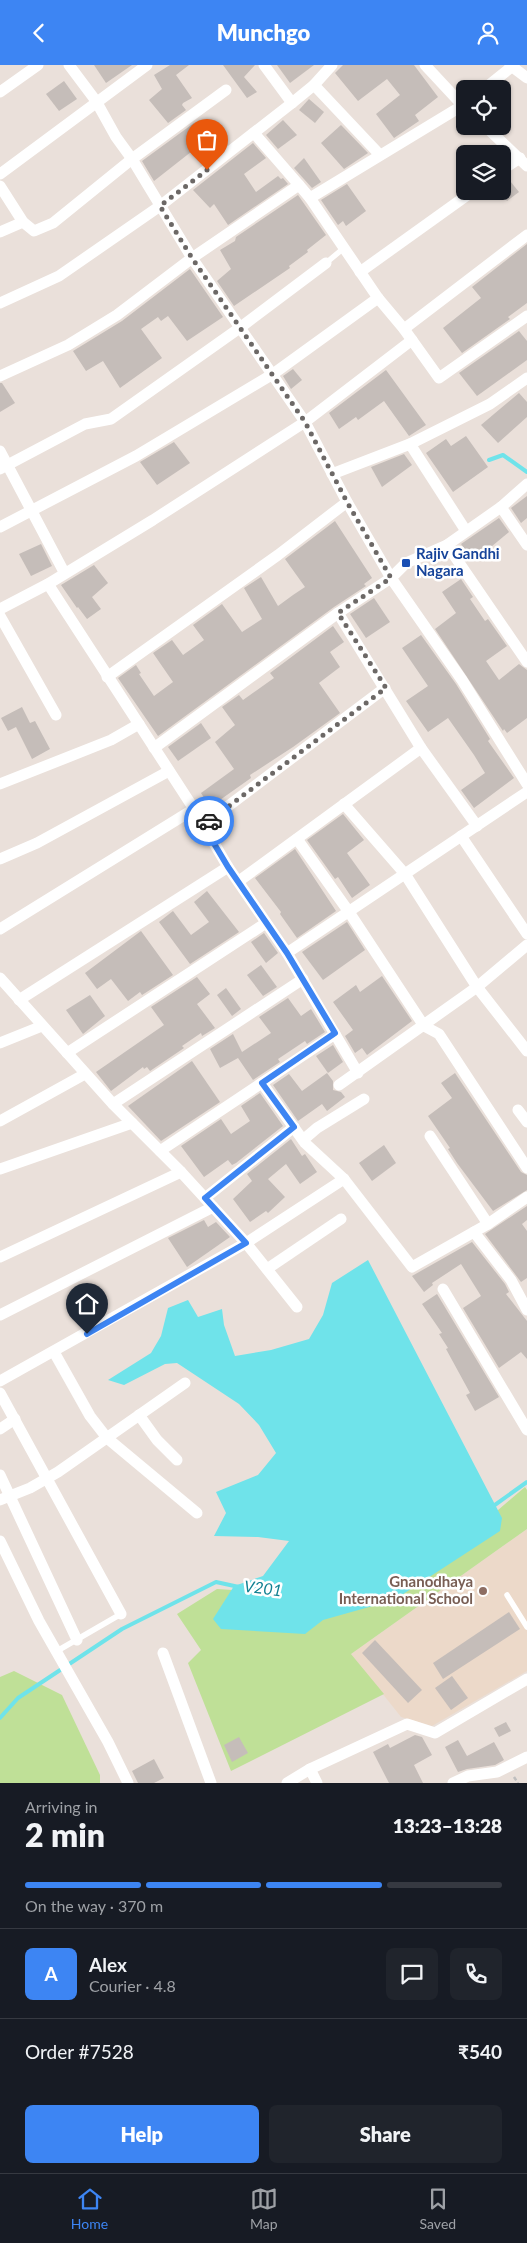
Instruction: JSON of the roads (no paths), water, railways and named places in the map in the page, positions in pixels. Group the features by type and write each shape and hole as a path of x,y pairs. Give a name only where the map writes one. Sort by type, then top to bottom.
{"street":[{"path":"0,92 38,65"},
{"path":"69,65 96,101 116,137 132,159 192,258 305,422 347,502 391,578 462,679 527,784"},
{"path":"0,174 147,65"},
{"path":"264,65 292,103"},
{"path":"0,303 59,276 160,206 314,85 332,65"},
{"path":"425,65 456,98"},
{"path":"495,80 512,66 527,78"},
{"path":"314,85 380,155"},
{"path":"0,186 23,222 34,231 53,223 132,159 226,90"},
{"path":"310,198 456,111"},
{"path":"254,133 310,198 378,298 404,329 439,378 527,316"},
{"path":"494,135 523,162 511,167"},
{"path":"0,376 68,345 98,327 192,258 300,185"},
{"path":"360,272 460,200"},
{"path":"0,232 23,222"},
{"path":"404,329 527,235"},
{"path":"4,468 85,425 111,419 241,327 326,263"},
{"path":"0,527 136,456 273,374 378,298"},
{"path":"0,609 48,584 64,572 153,520 305,422 412,340"},
{"path":"332,474 410,444 490,404 527,378"},
{"path":"410,444 466,531"},
{"path":"0,451 4,468 32,510 64,572"},
{"path":"154,748 338,613 391,578 406,563 447,545 501,507 527,485"},
{"path":"107,677 278,555 347,502"},
{"path":"501,507 527,545"},
{"path":"447,545 527,662"},
{"path":"48,584 194,809 228,867 287,953 358,1073"},
{"path":"338,613 386,688 421,748 477,826"},
{"path":"0,616 56,715"},
{"path":"203,825 386,688"},
{"path":"0,784 111,740 139,724"},
{"path":"238,881 421,748"},
{"path":"0,859 37,843 169,771"},
{"path":"287,953 527,792"},
{"path":"344,804 405,874 477,987 527,1051"},
{"path":"0,929 194,809"},
{"path":"461,836 527,934"},
{"path":"297,839 349,912 424,1026 439,1035 527,1168"},
{"path":"19,1000 228,867"},
{"path":"67,1053 266,923"},
{"path":"339,1085 477,987 527,945"},
{"path":"0,978 85,1074 181,1172 246,1243 297,1307"},
{"path":"113,1104 303,979"},
{"path":"0,1043 42,1026"},
{"path":"160,1151 335,1033"},
{"path":"0,1121 85,1074"},
{"path":"262,1083 303,1140 344,1179 412,1267 488,1224 527,1197"},
{"path":"303,1140 317,1128 364,1099"},
{"path":"518,1110 527,1122"},
{"path":"0,1169 132,1123"},
{"path":"0,1315 209,1203 294,1127"},
{"path":"430,1136 488,1224"},
{"path":"0,1257 181,1172"},
{"path":"0,1381 246,1243 344,1179"},
{"path":"267,1269 342,1219"},
{"path":"474,1232 511,1280 527,1310"},
{"path":"443,1289 527,1430"},
{"path":"54,1352 90,1416 107,1438 197,1513"},
{"path":"5,1497 30,1488 46,1479 185,1383"},
{"path":"0,1393 121,1614"},
{"path":"139,1415 158,1440 177,1460"},
{"path":"0,1429 15,1419"},
{"path":"0,1475 5,1497 77,1640"},
{"path":"0,1541 39,1621 69,1672 128,1783"},
{"path":"163,1653 210,1783"},
{"path":"288,1783 310,1769 407,1724 435,1733 527,1679"},
{"path":"453,1783 468,1776 498,1772 527,1757"},
{"path":"310,1769 317,1783"}],"lane":[{"path":"326,263 345,247"},
{"path":"507,1595 527,1627"},
{"path":"60,1656 77,1640 121,1614"}],"water":[{"path":"368,1260 502,1518 500,1531 394,1600 323,1620 305,1634 221,1629 213,1619 234,1586 263,1576 289,1541 258,1537 214,1536 226,1513 216,1492 258,1475 276,1453 259,1425 239,1404 177,1363 165,1364 124,1385 108,1380 151,1353 161,1336 168,1308 188,1300 198,1317 222,1309 224,1325 235,1356 271,1350 309,1339 323,1315 332,1283"}],"waterway":[{"path":"489,460 503,455 527,472"},
{"name":"V201","path":"492,1507 527,1482"},
{"name":"V201","path":"0,1718 18,1698 122,1629 216,1582 239,1587"}],"place":[{"name":"Rajiv Gandhi Nagara","path":"406,563"},
{"name":"Gnanodhaya International School","path":"483,1591"}]}
